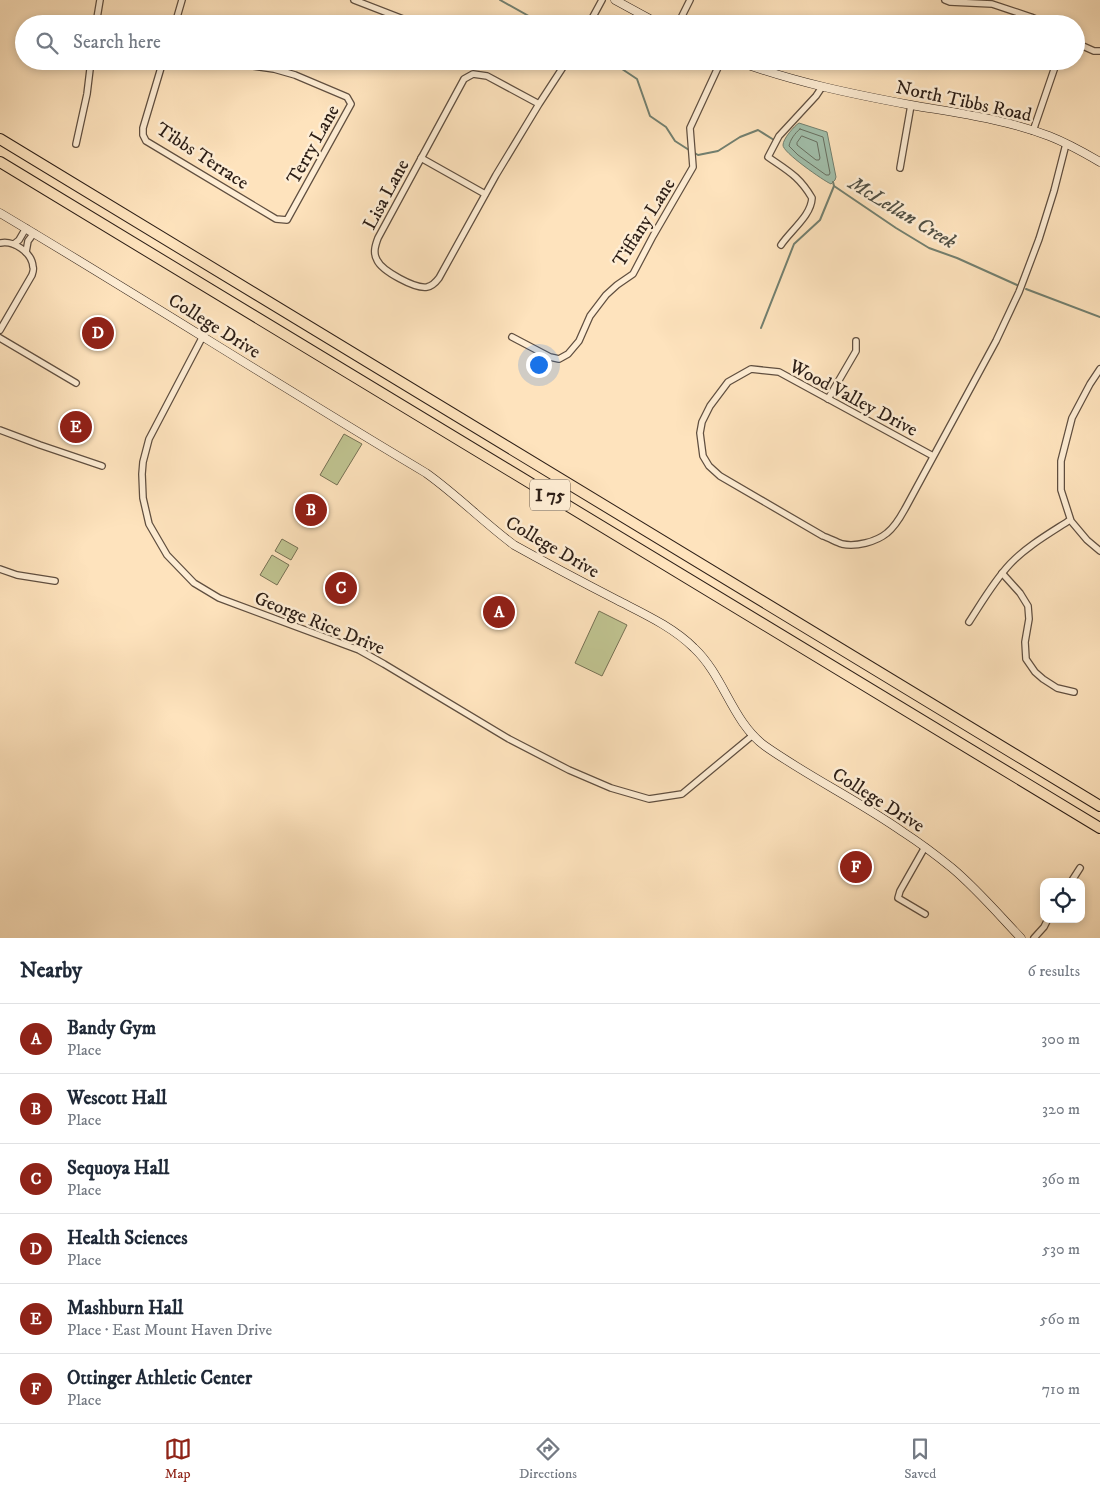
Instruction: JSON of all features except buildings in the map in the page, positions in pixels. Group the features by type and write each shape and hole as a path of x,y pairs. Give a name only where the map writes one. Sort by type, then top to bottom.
{"highway":[{"name":"I 75","path":"0,139 1100,806"},
{"name":"I 75","path":"0,162 1100,828"}],"street":[{"path":"98,15 100,0"},
{"path":"178,15 182,0"},
{"path":"354,0 393,15"},
{"path":"593,15 602,0"},
{"path":"615,0 642,15"},
{"path":"682,15 690,0"},
{"path":"945,0 950,2 992,4 1025,15"},
{"path":"1085,47 1094,51 1100,51"},
{"path":"76,144 90,70"},
{"name":"Tibbs Terrace","path":"160,70 145,122 143,135 146,141 276,219 287,220"},
{"name":"Terry Lane","path":"278,70 295,75 347,97 351,104 287,220"},
{"name":"Lisa Lane","path":"539,104 487,76 473,74 464,79 378,238 374,251 381,267 418,287 427,287 440,278 485,194 561,70"},
{"name":"Tiffany Lane","path":"512,337 550,357 559,359 568,354 579,341 590,316 606,295 616,285 633,274 693,167 690,128 716,70"},
{"name":"North Tibbs Road","path":"766,70 822,87 952,112 1033,131 1066,144 1100,162"},
{"path":"1033,131 1054,70"},
{"path":"782,244 807,213 812,203 812,198 798,178 768,157 779,136 822,87"},
{"path":"900,168 911,105"},
{"name":"Wood Valley Drive","path":"933,456 779,372 751,369 728,382 710,406 702,422 700,433 703,456 708,466 746,492 823,536 841,543 855,545 887,534 895,525 933,456 996,341 1019,292 1039,239 1066,144"},
{"path":"421,158 485,194"},
{"name":"College Drive","path":"0,212 426,473 514,545 680,635 702,656 711,668 752,735 785,759 901,830 924,847 953,869 1021,938"},
{"path":"14,244 19,240 26,228"},
{"path":"26,252 28,241 34,233"},
{"path":"0,242 6,241 14,244 26,252 31,258 33,266 32,275 0,330"},
{"name":"George Rice Drive","path":"203,336 149,440 142,474 145,512 152,530 167,554 194,583 219,598 359,650 509,740 569,770 611,788 649,799 682,794 752,735"},
{"path":"0,338 76,383"},
{"path":"828,399 856,351 856,341"},
{"path":"1100,369 1072,418 1061,461 1061,490 1070,520 1087,540 1100,551"},
{"path":"0,430 102,466"},
{"path":"969,622 1002,573 1011,563 1032,545 1070,520"},
{"path":"0,569 17,575 54,582"},
{"path":"1002,573 1020,593 1028,606 1029,619 1025,642 1026,659 1035,672 1043,679 1057,688 1074,692"},
{"path":"924,847 898,898 925,914"},
{"path":"1074,878 1080,868"},
{"path":"1034,938 1046,923"}],"green space":[{"path":"344,434 362,444 337,485 320,475"},
{"path":"282,539 298,548 291,560 275,551"},
{"path":"272,555 289,565 277,585 260,575"},
{"path":"599,611 627,625 602,676 575,663"}],"water":[{"path":"799,123 827,132 836,177 831,184 820,178 784,149 785,139"}],"waterway":[{"name":"McLellan Creek","path":"500,0 527,15"},
{"name":"McLellan Creek","path":"624,70 637,79 650,116 666,127 675,141 689,150"},
{"name":"McLellan Creek","path":"693,152 698,155 718,151 740,137 758,130 774,140"},
{"name":"McLellan Creek","path":"833,182 834,186 929,248 957,258 1017,285"},
{"path":"761,328 794,244 820,220 834,186"},
{"name":"McLellan Creek","path":"1026,289 1100,317"}],"place":[{"name":"Health Sciences","path":"98,333"},
{"name":"Mashburn Hall","path":"76,427"},
{"name":"Wescott Hall","path":"311,510"},
{"name":"Sequoya Hall","path":"341,588"},
{"name":"Bandy Gym","path":"499,612"},
{"name":"Ottinger Athletic Center","path":"856,867"}]}
